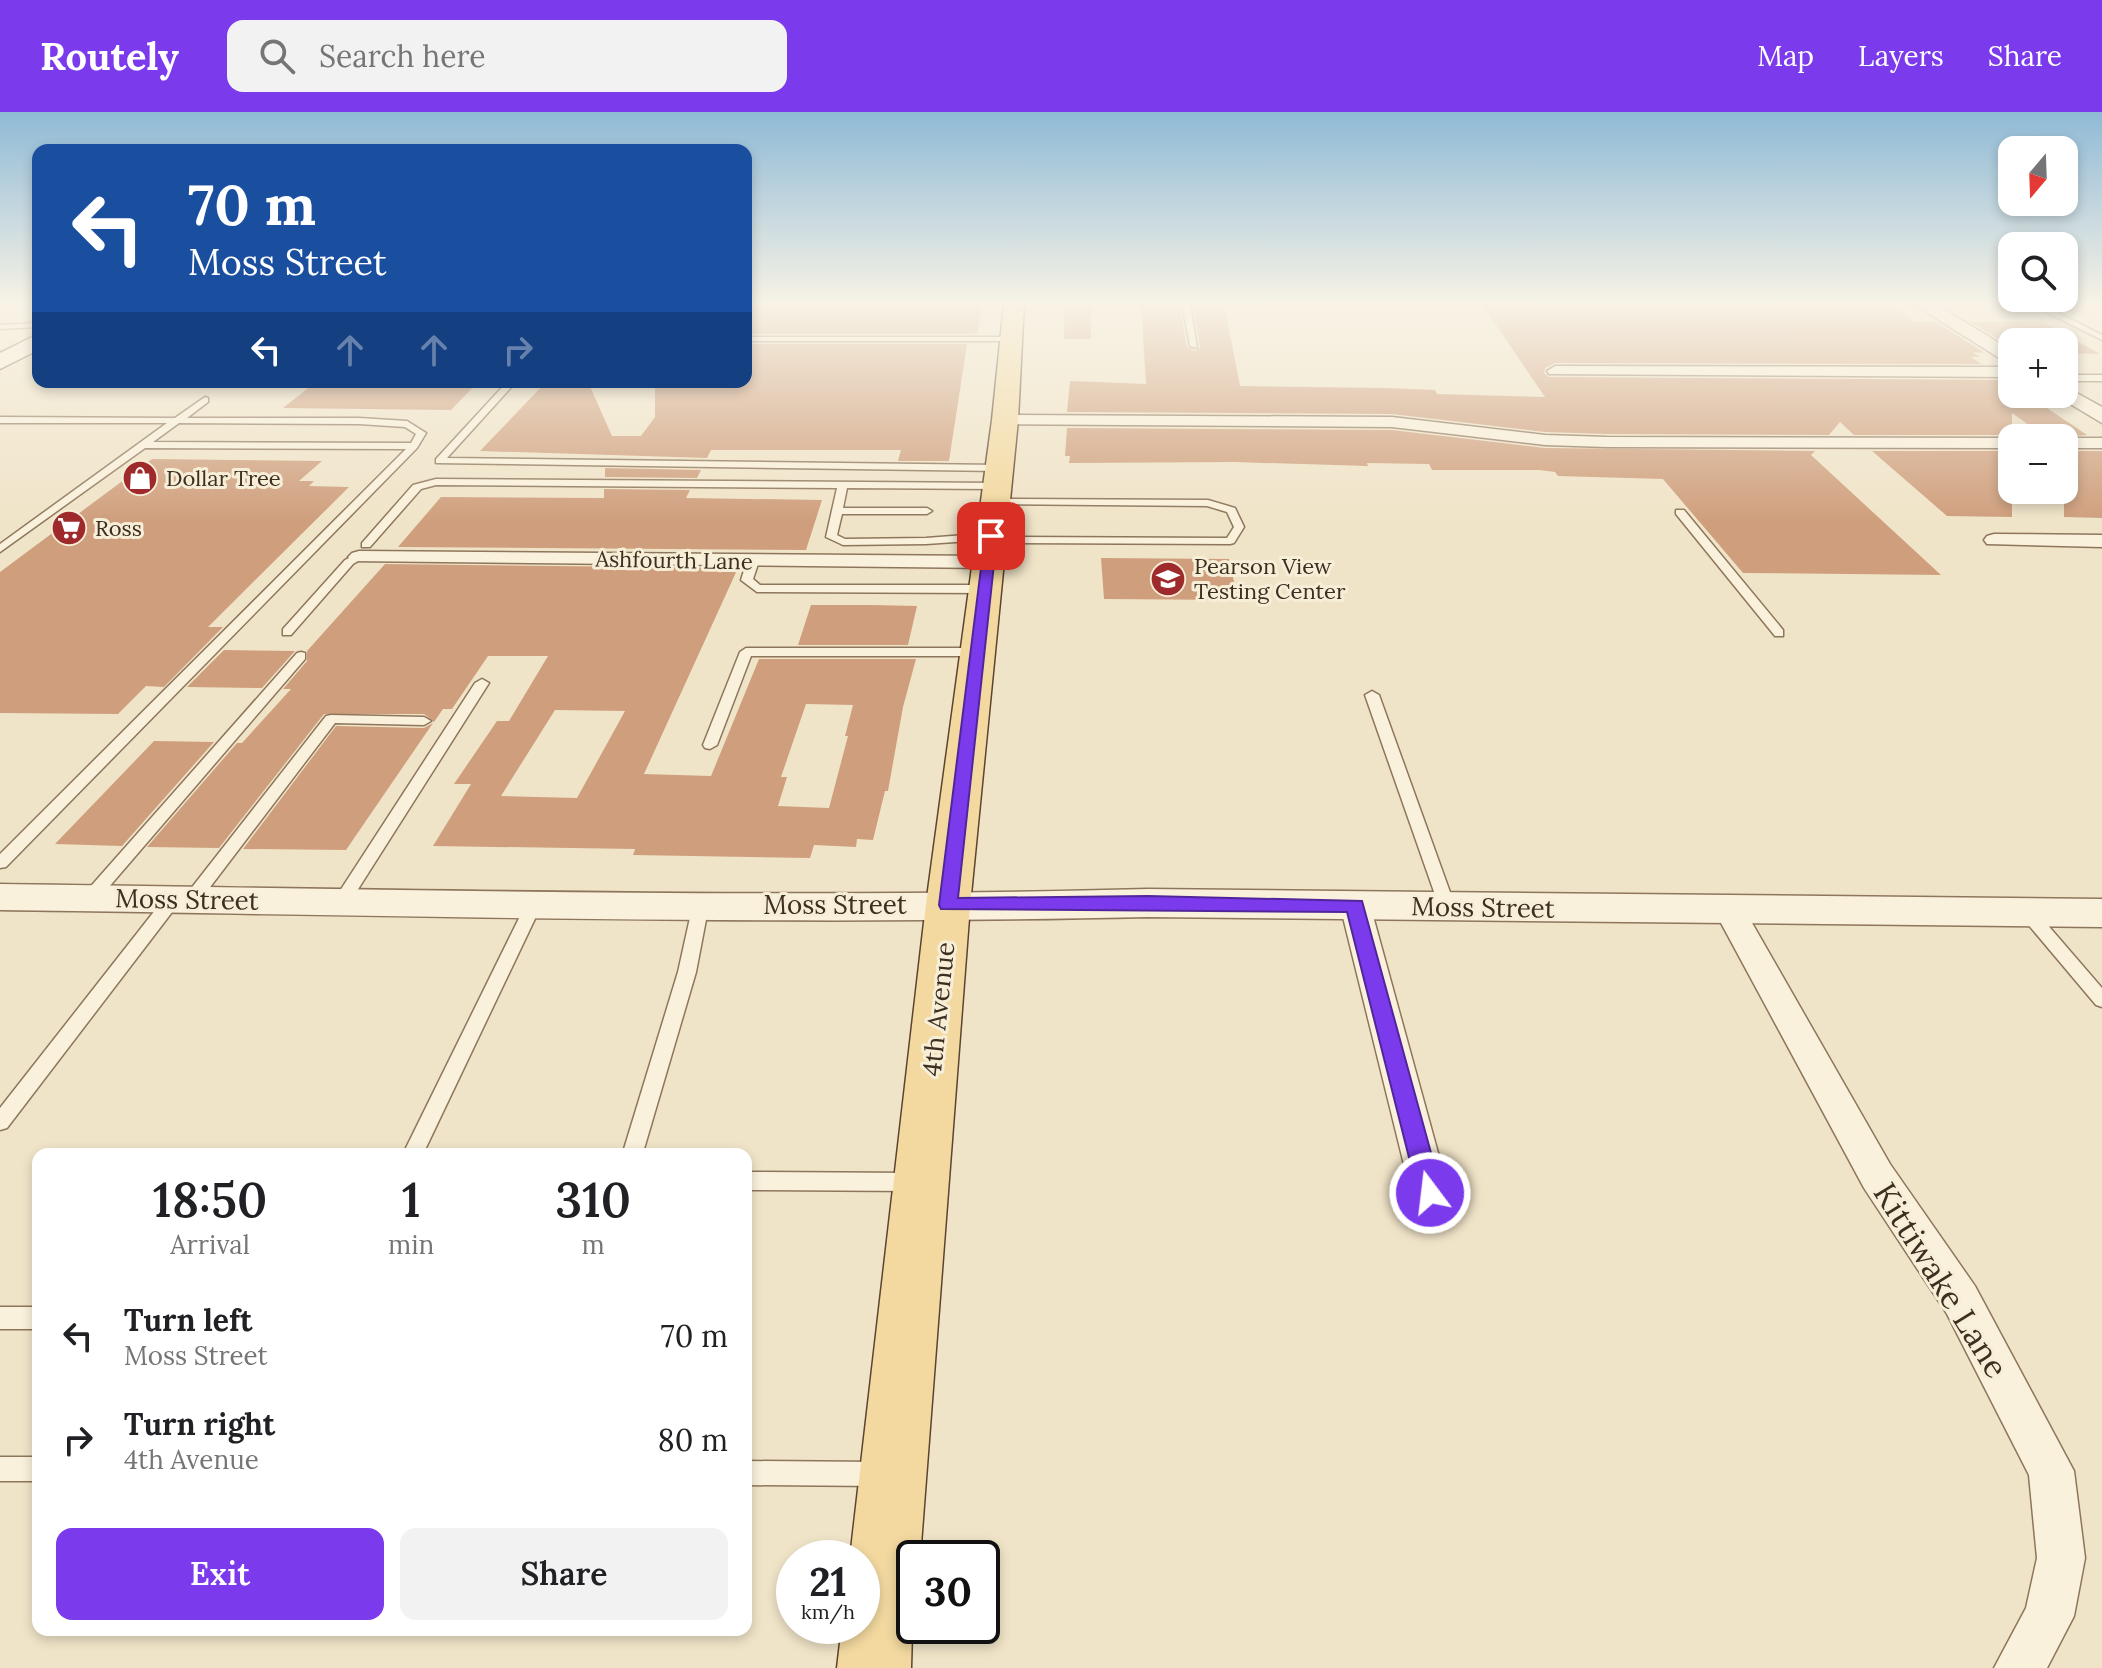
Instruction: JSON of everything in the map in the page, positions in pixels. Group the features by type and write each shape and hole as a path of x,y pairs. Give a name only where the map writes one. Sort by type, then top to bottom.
{"main road":[{"name":"4th Avenue","path":"874,1668 948,905 1008,376"}],"street":[{"path":"2078,401 2102,416"},
{"path":"1005,420 1392,422 1545,440 1607,442 1998,443"},
{"path":"2078,443 2102,443"},
{"path":"1994,540 2102,541"},
{"name":"Ashfourth Lane","path":"363,551 753,561 989,557"},
{"name":"Moss Street","path":"0,897 534,904 1148,903 2102,913"},
{"path":"1355,905 1430,1193"},
{"name":"Kittiwake Lane","path":"1729,910 1877,1176 1961,1300 2051,1471 2061,1558 2049,1616 2019,1668"}],"lane":[{"path":"2078,378 2102,378"},
{"path":"506,388 439,461 997,485 1208,503 1231,510 1239,527 1230,541 989,557 926,541 843,542 831,537 843,485"},
{"path":"0,549 205,400"},
{"path":"0,420 359,421 407,424 421,433 414,446 0,863"},
{"path":"143,445 414,446"},
{"path":"287,632 424,483 997,485"},
{"path":"837,511 927,511"},
{"path":"1680,512 1779,633"},
{"path":"710,745 746,652 978,652"},
{"path":"90,898 301,656"},
{"path":"342,901 482,683"},
{"path":"1372,695 1447,906"},
{"path":"0,1122 331,719 424,721"},
{"path":"416,1148 534,904"},
{"path":"634,1148 687,972 701,904"},
{"path":"2027,912 2102,1000"},
{"path":"752,1181 921,1182"},
{"path":"0,1318 32,1318"},
{"path":"0,1469 32,1469"},
{"path":"752,1473 893,1474"}],"building":[{"path":"752,376 962,376 949,461 898,461 901,450 711,450 707,458 480,451 540,388 591,388 612,436 641,436 655,417 655,388 752,388"},
{"path":"1145,376 1238,376 1240,386 1386,388 1435,390 1437,394 1545,397 1530,376 1998,380 1998,408 2047,408 2071,424 2027,424 2012,413 2012,424 1998,424 1998,435 1854,435 1840,422 1829,435 1607,434 1545,432 1392,414 1067,412 1070,381 1146,384"},
{"path":"308,388 472,388 451,410 283,408"},
{"path":"1067,428 1392,430 1545,448 1815,451 1811,455 1941,575 1743,573 1663,479 1558,476 1555,472 1539,470 1432,470 1429,464 1069,463 1070,456 1065,456"},
{"path":"1872,451 1998,451 1998,504 2012,504 2012,517 1947,516"},
{"path":"2078,451 2102,451 2102,518 2064,517 2064,504 2078,504"},
{"path":"152,459 322,461 299,481 314,481 309,486 349,487 208,627 223,627 164,687 146,686 118,714 0,713 0,572"},
{"path":"605,468 701,470 697,478 605,477"},
{"path":"604,489 690,490 686,498 822,500 806,550 398,547 441,497 604,498"},
{"name":"Pearson View Testing Center","path":"1101,558 1229,559 1238,600 1104,599"},
{"path":"385,564 738,568 644,774 711,776 759,659 916,659 903,707 888,791 885,791 873,840 857,839 856,847 814,845 810,858 633,855 635,849 433,846 471,784 454,784 497,721 509,721 548,656 488,656 452,709 443,709 434,722 424,714 324,714 219,848 147,847 237,743 242,743 291,689 283,689 307,661 307,651","holes":["806,704 853,705 829,808 778,806 787,777 781,777","555,710 625,711 577,798 501,796"]},
{"path":"811,605 917,606 908,645 798,645"},
{"path":"224,650 295,651 262,688 187,687"},
{"path":"433,723 346,850 243,849 336,726 424,728"},
{"path":"154,741 214,742 122,846 55,844"}],"place":[{"name":"Dollar Tree","path":"140,478"},
{"name":"Ross","path":"69,528"},
{"name":"Pearson View Testing Center","path":"1168,579"}],"route":[{"path":"991,536 948,905 1355,905 1430,1193"}]}
